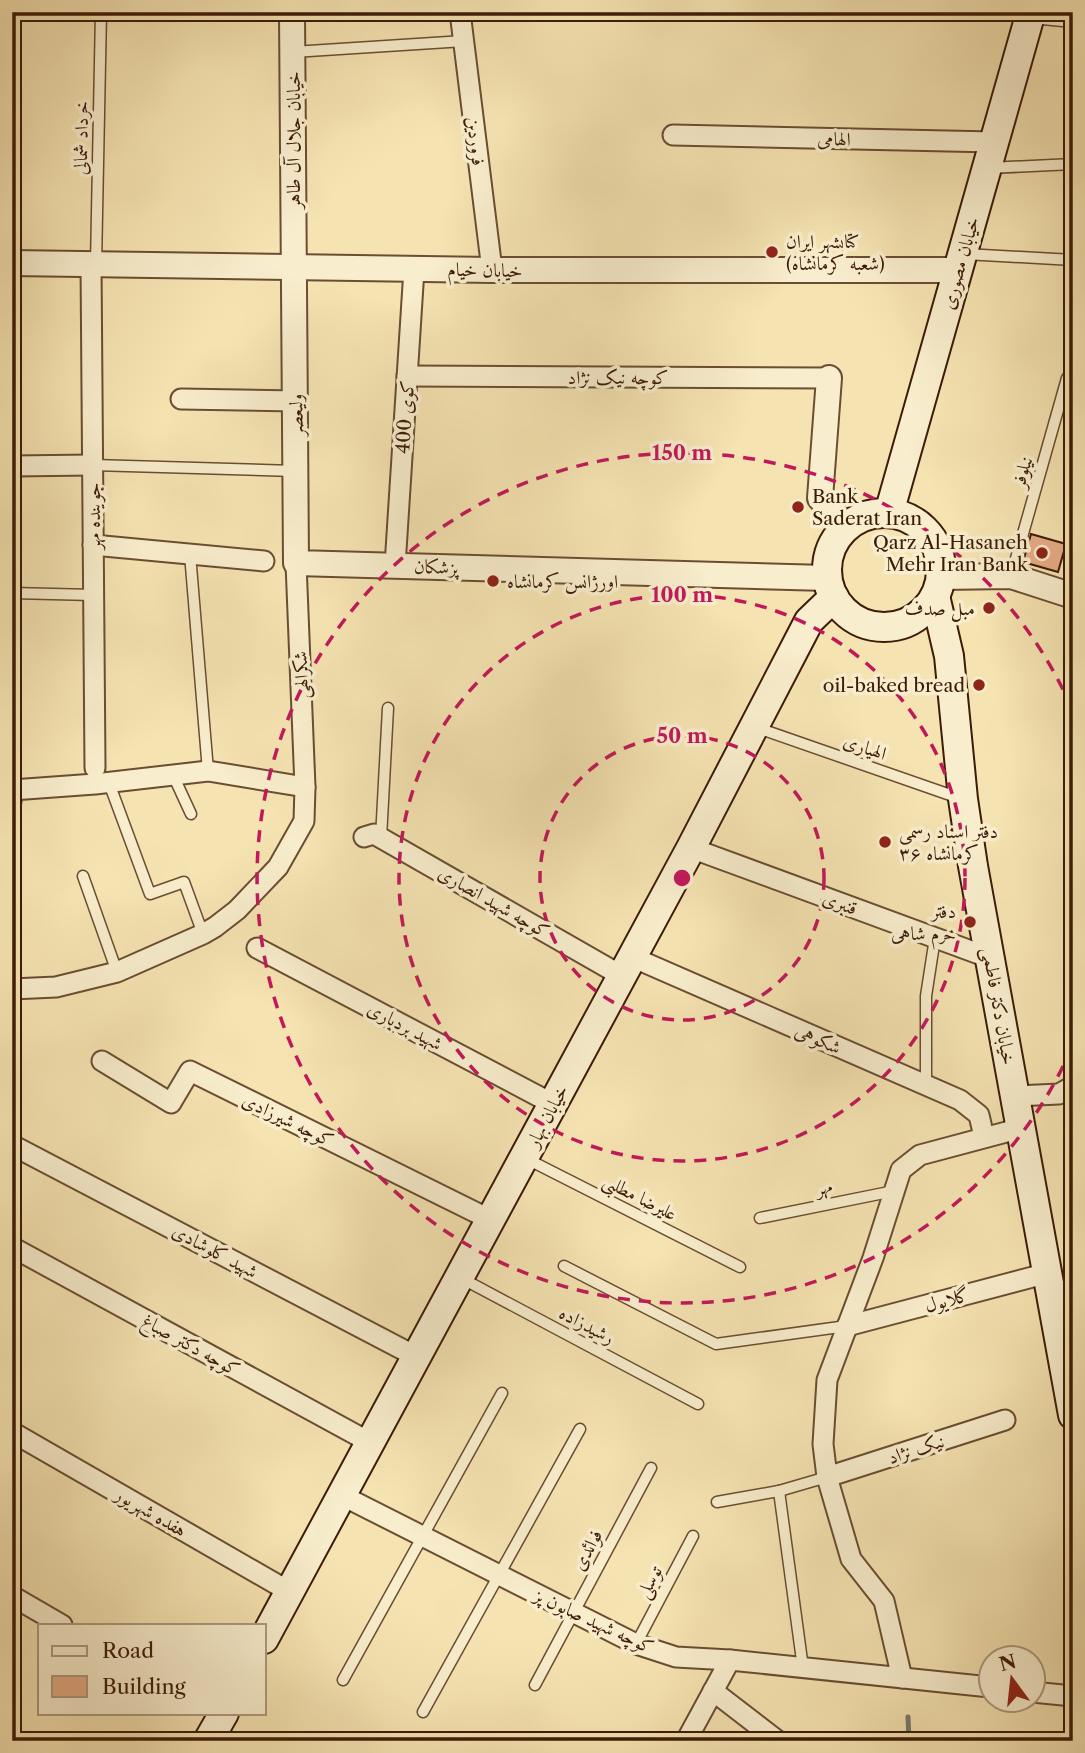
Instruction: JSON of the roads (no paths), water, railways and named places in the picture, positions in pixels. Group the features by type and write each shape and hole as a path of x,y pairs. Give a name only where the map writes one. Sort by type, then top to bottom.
{"main road":[{"name":"خیابان مصوری","path":"889,513 1030,15"},
{"path":"889,513 918,524 928,534 939,554 938,586 923,612 906,622 887,627 859,621 841,608 831,587 828,560 832,545 846,528 859,519 889,513"},
{"name":"خیابان دکتر فاطمی","path":"938,586 949,656 963,799 1073,1415"},
{"name":"خیابان بهار","path":"266,1635 691,848 809,621 831,587"}],"street":[{"name":"خیابان جلال آل طاهر","path":"292,12 293,267"},
{"name":"فروردین","path":"460,12 492,270"},
{"name":"الهامی","path":"673,135 990,155"},
{"name":"خیابان خیام","path":"12,263 492,270 961,262"},
{"name":"جوینده مهر","path":"93,264 95,768"},
{"name":"ولیعصر","path":"293,267 296,563"},
{"name":"کوی 400","path":"395,566 414,269"},
{"name":"کوچه نیک نژاد","path":"407,376 829,378"},
{"path":"829,378 820,498 846,528"},
{"path":"181,399 296,401"},
{"path":"12,466 93,465"},
{"path":"93,545 264,561"},
{"name":"پزشکان","path":"296,563 831,587"},
{"name":"شکرالهی","path":"12,989 56,987 117,972 203,934 237,909 278,867 304,821 296,563"},
{"path":"938,586 1011,576 1073,596"},
{"path":"15,790 109,783 208,771 305,787"},
{"name":"کوچه شهید انصاری","path":"373,837 627,967"},
{"name":"قنبری","path":"691,848 990,958"},
{"name":"شهید بردباری","path":"257,948 553,1104"},
{"name":"شکوهی","path":"627,967 960,1100 979,1115 984,1137"},
{"name":"کوچه شیرزادی","path":"102,1061 171,1103 190,1071 491,1220"},
{"path":"1015,1097 1059,1094 1073,1086"},
{"path":"902,1678 884,1601 851,1559 827,1477 823,1444 827,1380 873,1258 901,1170 920,1155 1021,1128"},
{"name":"شهید کلوشادی","path":"12,1146 417,1357"},
{"name":"کوچه دکتر صباغ","path":"12,1247 371,1443"},
{"name":"گلایول","path":"847,1326 1048,1273"},
{"name":"نیک نژاد","path":"827,1477 1005,1420"},
{"name":"هفده شهریور","path":"12,1432 290,1592"},
{"name":"کوچه شهید صابون پز","path":"342,1496 636,1644 676,1657 730,1660 976,1686"},
{"path":"12,1596 60,1624"},
{"path":"686,1741 730,1660"},
{"path":"713,1691 778,1741"},
{"path":"1046,1693 1073,1696"}],"lane":[{"name":"خرداد شمالی","path":"93,264 101,12"},
{"path":"1030,15 1073,22"},
{"path":"292,52 464,41"},
{"path":"990,155 1073,164"},
{"path":"961,262 1073,260"},
{"name":"نیلوفر","path":"1011,576 1067,378"},
{"path":"93,465 297,471"},
{"path":"190,554 208,771"},
{"path":"12,593 93,595"},
{"path":"373,837 388,708"},
{"name":"الهیاری","path":"755,727 963,799"},
{"path":"173,775 191,814"},
{"path":"109,783 150,894 184,882 203,934"},
{"path":"12,825 15,790"},
{"path":"83,876 117,972"},
{"path":"926,1086 926,996 935,938"},
{"name":"علیرضا مطلبی","path":"525,1157 740,1267"},
{"name":"مهر","path":"760,1218 894,1191"},
{"path":"564,1266 716,1344 847,1326"},
{"name":"رشیدزاده","path":"460,1278 698,1404"},
{"path":"343,1680 502,1393"},
{"path":"423,1713 580,1429"},
{"name":"فوائدی","path":"535,1685 651,1468"},
{"path":"717,1502 779,1491 827,1477"},
{"path":"779,1491 803,1668"},
{"name":"توسلی","path":"636,1644 693,1536"}],"waterway":[{"path":"908,1717 909,1741"}],"place":[{"name":"کتابشهر ایران (شعبه کرمانشاه)","path":"772,252"},
{"name":"Bank Saderat Iran","path":"798,507"},
{"name":"Qarz Al-Hasaneh Mehr Iran Bank","path":"1042,553"},
{"name":"اورژانس کرمانشاه","path":"493,581"},
{"name":"مبل صدف","path":"989,608"},
{"name":"oil-baked bread","path":"979,685"},
{"name":"دفتر اسناد رسمی ۳۶ کرمانشاه","path":"885,842"},
{"name":"دفتر خرم شاهی","path":"970,922"}]}
